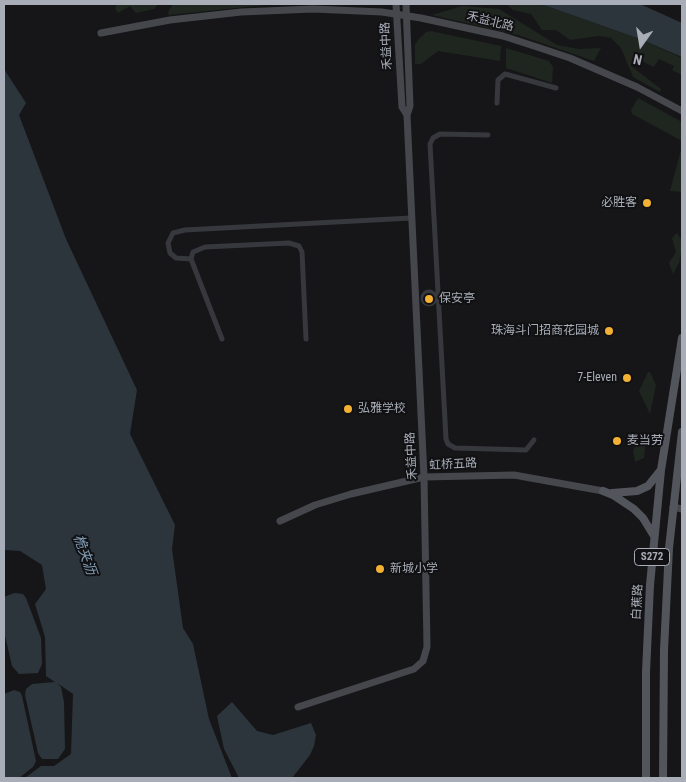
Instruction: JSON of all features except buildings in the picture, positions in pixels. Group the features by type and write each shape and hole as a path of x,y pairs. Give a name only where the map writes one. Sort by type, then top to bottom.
{"main road":[{"name":"白蕉路","path":"646,778 646,672 654,536 661,470 682,338"},
{"name":"S272","path":"663,778 664,650 673,507 682,432"},
{"path":"603,491 637,491 648,486 661,470"},
{"path":"603,491 634,508 643,518 654,536"}],"street":[{"name":"禾益中路","path":"298,707 414,669 423,661 426,647 419,299 406,116 402,106 396,4"},
{"name":"禾益中路","path":"406,4 410,106 406,116"},
{"name":"禾益北路","path":"102,33 170,20 241,12 313,9 396,14 504,36 570,58 637,87 682,111"},
{"path":"497,103 498,80 505,74 556,88"},
{"path":"488,135 440,134 434,136 430,142 446,439 448,444 457,448 526,450 534,440"},
{"path":"191,259 176,258 170,253 168,243 173,233 185,230 412,218"},
{"path":"222,339 191,259 195,250 205,246 289,243 298,246 302,255 306,339"},
{"path":"419,299 430,304 437,298"},
{"name":"虹桥五路","path":"280,521 315,505 351,494 424,477 514,475 603,491"},
{"path":"673,507 682,509"}],"shaded area":[{"path":"117,4 158,4 154,9 136,13 130,6 118,13 115,8"},
{"path":"173,4 266,5 169,15 168,12"},
{"path":"506,4 541,4 640,39 682,58 682,75 672,70 674,66 659,59 654,67 635,58 631,66 661,89 660,92 633,77 621,48 611,38 599,36 570,40 556,30 542,30 531,14 513,10"},
{"path":"462,6 499,9 557,45 579,49 601,48 594,61 518,35 432,15"},
{"path":"431,31 501,46 500,61 438,51 421,64 415,64 415,45 426,32"},
{"path":"506,48 549,61 553,67 552,83 506,68"},
{"path":"638,98 682,122 682,141 632,114 631,110"},
{"path":"682,146 682,192 670,191"},
{"path":"677,233 682,241 682,248 679,263 673,274 669,263 676,252 672,238"},
{"path":"648,372 650,372 656,385 650,414 639,391"},
{"path":"647,431 644,458 635,462 633,450"}],"water":[{"path":"541,4 640,4 682,23 682,57 640,39"},
{"name":"桅夹沥","path":"4,69 26,103 19,115 66,239 137,390 130,434 175,525 172,549 183,628 193,644 209,719 232,778 25,778 41,766 54,766 71,754 73,694 57,683 61,687 64,702 65,749 58,759 42,759 38,753 25,695 26,689 32,684 55,682 46,676 45,637 35,604 46,589 42,565 20,551 4,550"},
{"path":"14,593 23,594 26,598 41,638 42,664 38,673 19,674 12,666 4,631 4,597"},
{"path":"14,690 20,692 22,696 36,761 33,767 19,778 4,778 4,694"},
{"path":"232,702 257,731 273,735 311,723 316,735 314,746 310,755 292,778 239,778 224,749 217,716"}],"place":[{"name":"必胜客","path":"647,203"},
{"name":"保安亭","path":"429,299"},
{"name":"珠海斗门招商花园城","path":"609,331"},
{"name":"7-Eleven","path":"627,378"},
{"name":"弘雅学校","path":"348,409"},
{"name":"麦当劳","path":"617,441"},
{"name":"新城小学","path":"380,569"}]}
